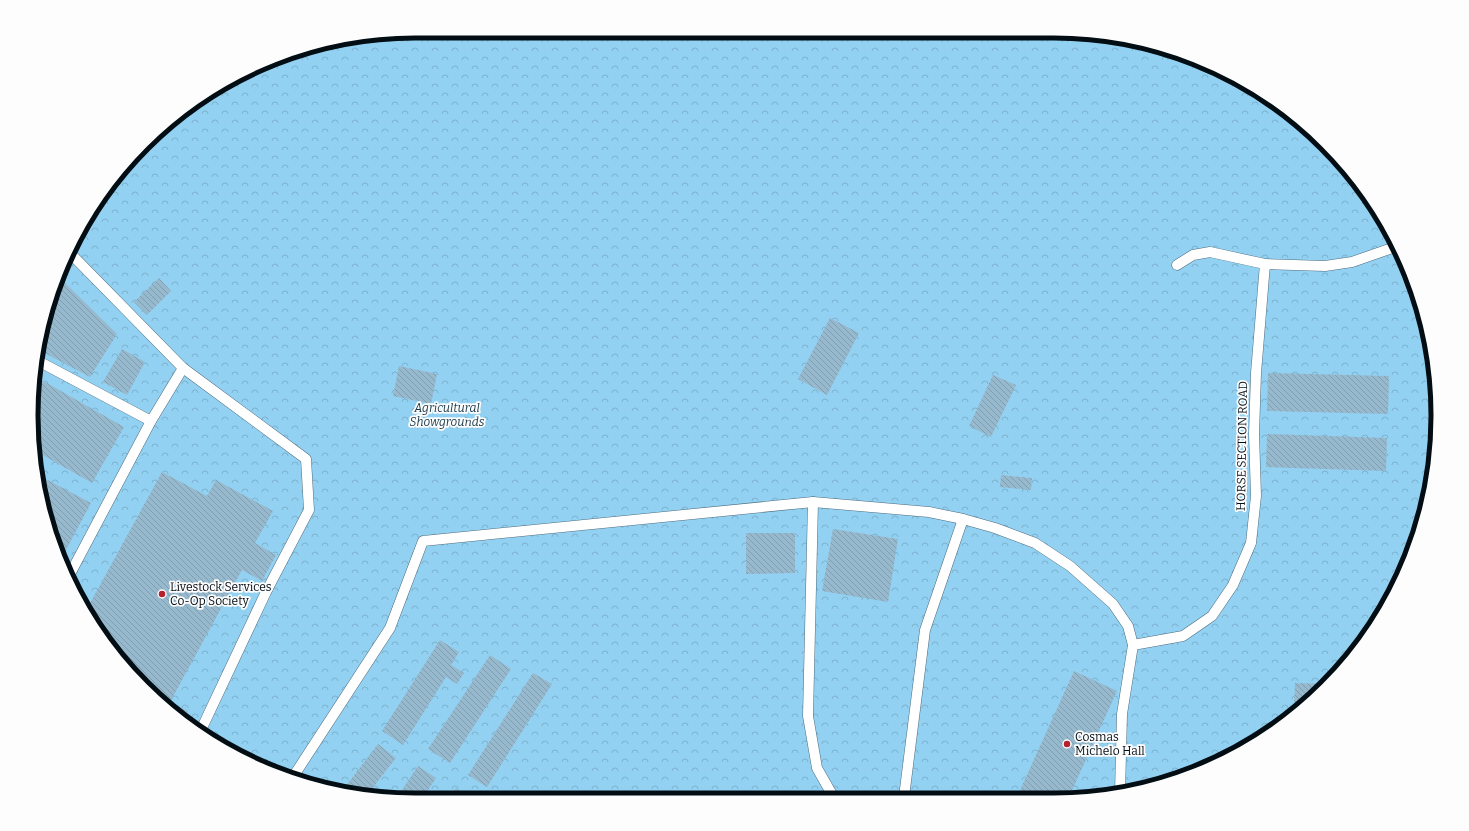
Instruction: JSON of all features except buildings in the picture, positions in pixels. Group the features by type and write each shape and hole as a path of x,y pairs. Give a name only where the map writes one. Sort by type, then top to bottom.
{"lane":[{"path":"1177,265 1193,255 1210,252 1265,264 1325,266 1352,262 1392,248"},
{"path":"74,257 184,368 306,459 309,510 266,592 203,727"},
{"name":"HORSE SECTION ROAD","path":"1133,645 1183,636 1212,616 1233,585 1251,543 1256,496 1254,434 1256,373 1265,264"},
{"path":"42,363 151,421"},
{"path":"72,571 151,421 184,368"},
{"path":"296,774 390,628 423,540 813,502 929,512 963,518 996,528 1034,543 1070,566 1113,604 1128,626 1133,645 1122,714 1120,787"},
{"path":"813,502 808,716 817,768 831,793"},
{"path":"904,793 925,630 963,518"}],"green space":[{"name":"Agricultural Showgrounds","path":"391,39 1078,39 1127,45 1175,58 1220,77 1242,89 1283,116 1302,132 1337,167 1353,186 1380,227 1392,249 1411,294 1418,318 1428,366 1430,391 1431,416 1428,465 1424,489 1411,537 1392,582 1380,604 1353,645 1337,664 1302,699 1263,729 1220,754 1175,773 1127,786 1103,790 1054,793 391,792 342,786 294,773 249,754 227,742 186,715 149,682 132,664 102,625 77,582 58,537 45,489 41,465 38,416 41,366 45,342 58,294 77,249 89,227 116,186 149,149 167,132 206,102 249,77 271,67 294,58 342,45"}],"place":[{"name":"Livestock Services Co-Op Society","path":"162,594"},
{"name":"Cosmas Michelo Hall","path":"1067,744"}]}
